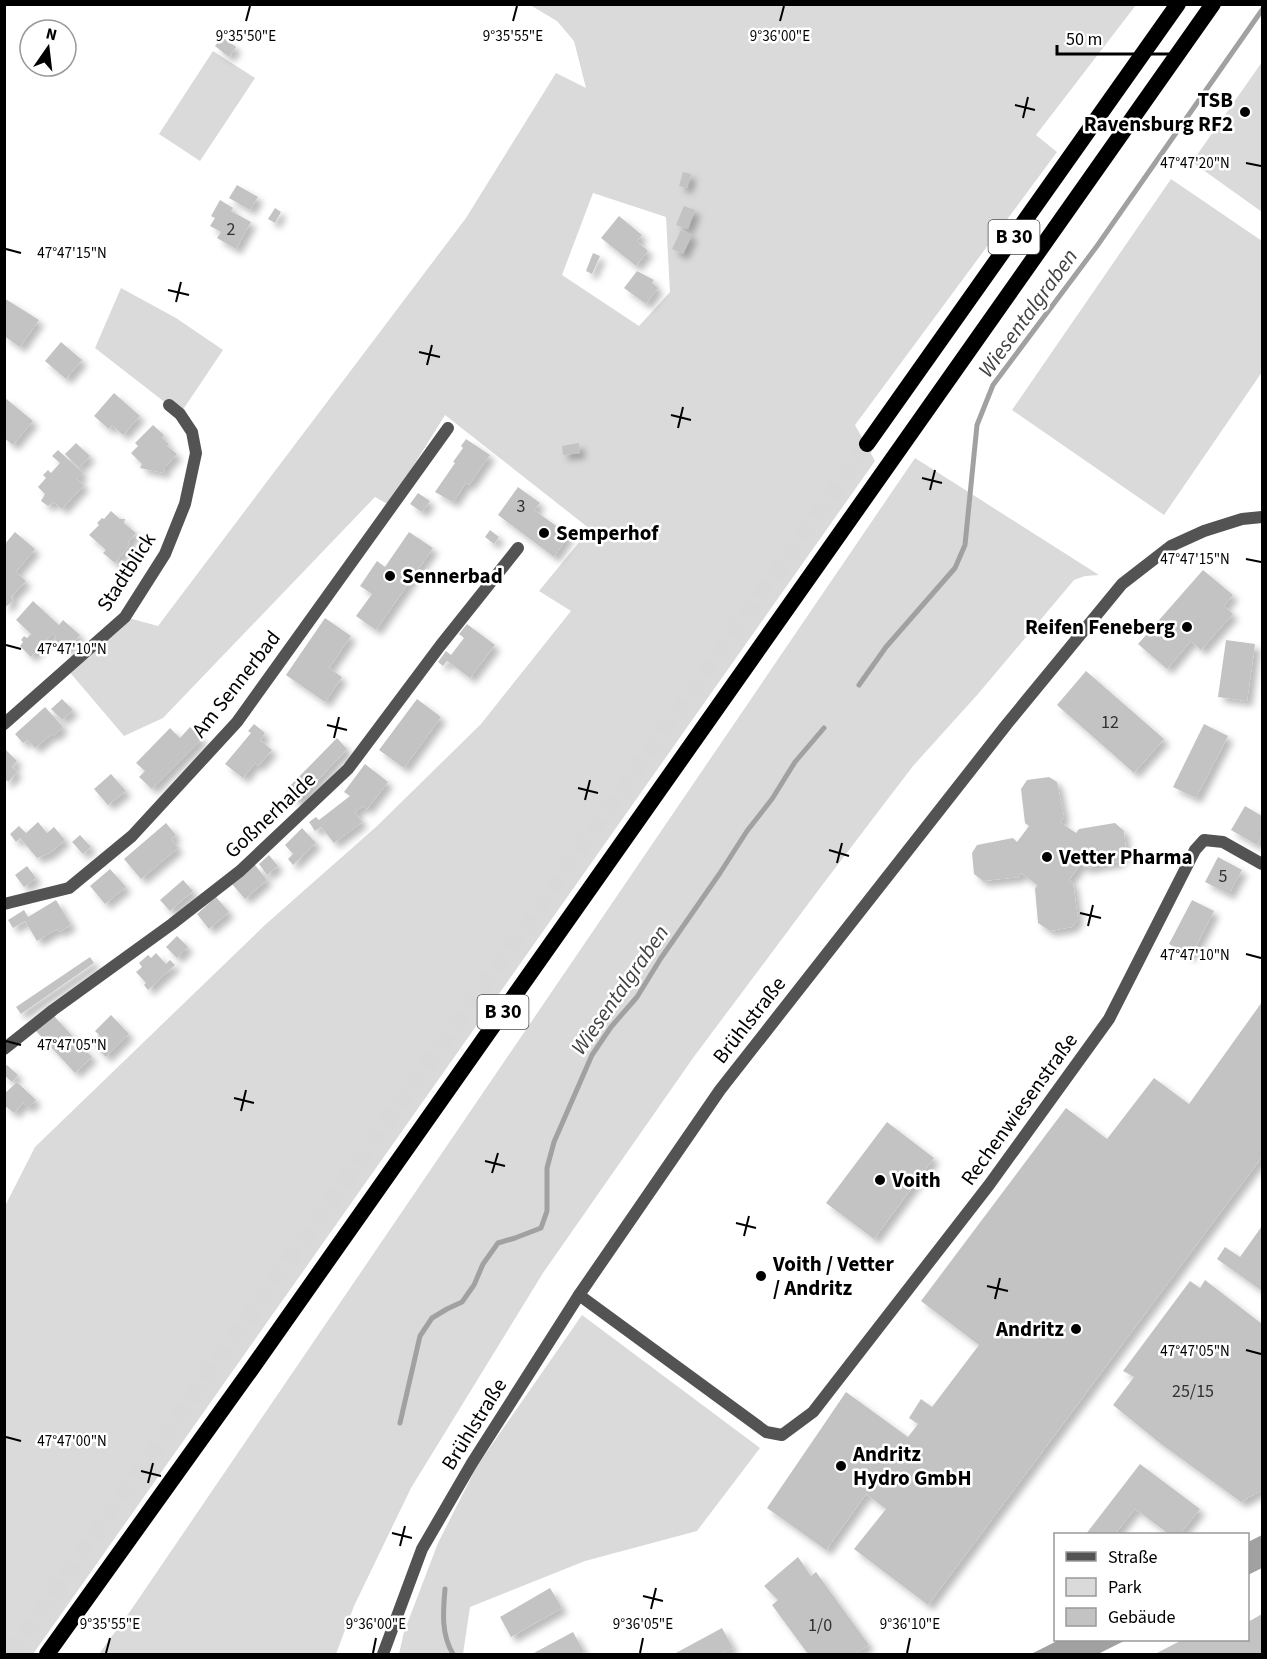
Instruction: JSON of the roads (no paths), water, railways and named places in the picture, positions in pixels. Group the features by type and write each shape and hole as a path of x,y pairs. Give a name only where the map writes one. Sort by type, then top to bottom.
{"highway":[{"name":"B 30","path":"867,444 1178,4"},
{"name":"B 30","path":"47,1654 257,1361 1213,4"}],"street":[{"name":"Stadtblick","path":"4,724 125,617 165,554 185,504 196,453 192,432 180,414 169,405"},
{"name":"Am Sennerbad","path":"4,904 69,888 132,836 237,722 448,428"},
{"name":"Brühlstraße","path":"383,1654 422,1549 472,1463 579,1294 720,1090 963,779 1122,584 1171,546 1213,528 1242,519 1263,517"},
{"name":"Goßnerhalde","path":"4,1049 240,871 348,769 440,646 514,553"},
{"name":"Rechenwiesenstraße","path":"579,1294 766,1432 782,1435 813,1412 989,1185 1109,1018 1195,850 1204,840 1223,842 1263,864"}],"waterway":[{"name":"Wiesentalgraben","path":"859,685 886,647 955,568 965,545 977,425 993,385 1097,246 1262,10"},
{"name":"Wiesentalgraben","path":"400,1423 420,1336 432,1318 462,1302 474,1285 483,1264 498,1243 541,1228 547,1211 547,1168 554,1142 592,1055 611,1027 637,997 661,958 747,831 772,799 795,762 824,728"},
{"name":"Wiesentalgraben","path":"445,1589 443,1614 445,1631 453,1654"}],"tunnel":[{"path":"10,1654 867,444"}],"place":[{"name":"TSB Ravensburg RF2","path":"1245,112"},
{"name":"Semperhof","path":"544,533"},
{"name":"Sennerbad","path":"390,576"},
{"name":"Reifen Feneberg","path":"1187,627"},
{"name":"Vetter Pharma","path":"1047,857"},
{"name":"Voith","path":"880,1180"},
{"name":"Voith / Vetter / Andritz","path":"761,1276"},
{"name":"Andritz","path":"1076,1329"},
{"name":"Andritz Hydro GmbH","path":"841,1466"}]}
